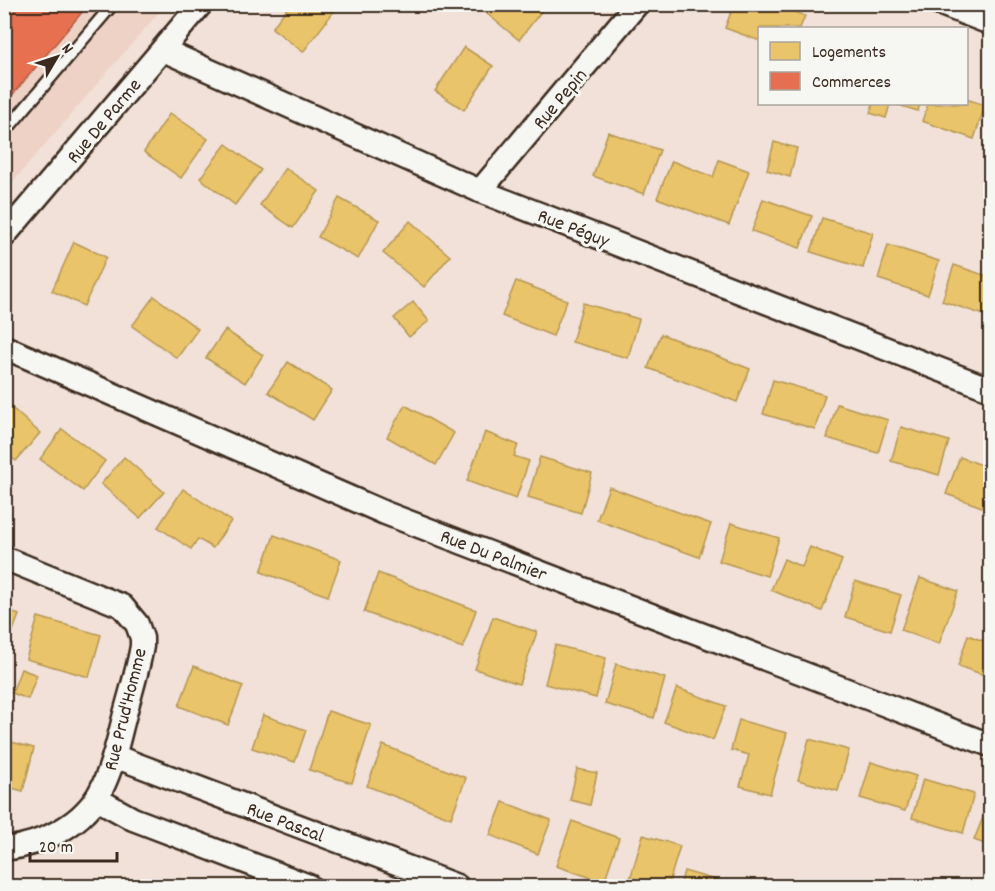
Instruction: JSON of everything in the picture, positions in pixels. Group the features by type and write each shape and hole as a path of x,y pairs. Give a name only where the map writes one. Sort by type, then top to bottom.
{"street":[{"name":"Rue De Parme","path":"4,236 201,4"},
{"name":"Rue Pepin","path":"480,191 637,4"},
{"path":"941,4 990,23"},
{"name":"Rue Péguy","path":"163,50 480,191 990,389"},
{"name":"Rue Du Palmier","path":"4,347 385,513 990,745"},
{"name":"Rue Prud'Homme","path":"4,558 115,602 128,611 137,624 142,638 141,654 114,756 97,799"},
{"name":"Rue Pascal","path":"114,756 457,886"},
{"path":"4,849 42,840 57,833 74,822 97,799 133,819 309,886"}],"lane":[{"path":"4,134 113,4"}],"shaded area":[{"path":"5,5 165,5 5,191"}],"building: Logements":[{"path":"290,4 338,6 303,52 272,28"},
{"path":"493,4 547,4 519,40 486,13"},
{"path":"734,4 773,4 805,16 800,27 758,27 758,40 725,28"},
{"path":"464,47 493,66 464,110 435,91"},
{"path":"968,100 985,105 974,139 922,121 928,105 968,105"},
{"path":"873,105 890,105 886,118 870,113"},
{"path":"898,105 920,105 918,111"},
{"path":"170,113 208,139 181,178 144,152"},
{"path":"608,132 660,150 644,194 593,176"},
{"path":"774,142 797,148 790,177 767,170"},
{"path":"226,144 261,170 235,205 200,178"},
{"path":"719,160 749,171 729,225 657,198 672,161 713,177"},
{"path":"285,168 319,191 293,228 260,205"},
{"path":"339,198 379,220 358,259 318,237"},
{"path":"763,199 812,216 800,248 752,231"},
{"path":"822,218 873,233 863,268 811,252"},
{"path":"410,221 450,256 424,287 383,253"},
{"path":"74,242 106,257 84,306 52,291"},
{"path":"888,245 939,261 928,295 878,279"},
{"path":"954,265 990,277 990,317 942,301"},
{"path":"516,281 567,300 553,336 502,316"},
{"path":"154,296 198,329 177,358 132,326"},
{"path":"413,302 429,321 409,337 394,318"},
{"path":"583,303 639,319 628,358 572,342"},
{"path":"225,330 263,355 245,383 206,358"},
{"path":"661,334 750,369 737,402 648,368"},
{"path":"288,362 332,390 313,420 268,392"},
{"path":"773,380 825,395 815,429 763,414"},
{"path":"4,401 40,433 16,461 4,451"},
{"path":"837,404 888,420 878,453 827,438"},
{"path":"405,405 454,433 436,465 387,437"},
{"path":"901,427 949,441 939,475 891,461"},
{"path":"62,429 105,461 83,491 40,459"},
{"path":"485,432 518,445 514,456 529,461 516,499 467,481"},
{"path":"124,457 164,492 140,518 101,484"},
{"path":"540,457 592,473 581,513 528,497"},
{"path":"960,457 990,468 990,510 946,494"},
{"path":"609,487 711,524 699,557 597,520"},
{"path":"183,489 231,521 213,548 198,539 191,549 158,527"},
{"path":"731,523 779,538 767,576 719,561"},
{"path":"274,535 341,560 328,596 261,572"},
{"path":"810,547 842,560 822,611 771,590 784,559 802,567"},
{"path":"378,573 476,610 463,648 364,612"},
{"path":"920,578 958,591 939,644 901,630"},
{"path":"855,581 901,595 890,631 845,617"},
{"path":"4,609 19,615 4,654"},
{"path":"38,617 101,635 89,677 26,659"},
{"path":"493,617 537,632 519,684 475,669"},
{"path":"990,619 990,677 958,666 968,635 983,641"},
{"path":"555,645 606,658 596,698 545,684"},
{"path":"616,664 665,678 654,718 605,704"},
{"path":"194,666 243,686 228,725 179,706"},
{"path":"21,669 37,675 28,699 12,693"},
{"path":"677,688 726,706 713,740 664,722"},
{"path":"328,711 371,725 352,783 309,770"},
{"path":"263,715 306,730 295,762 252,748"},
{"path":"739,720 787,733 770,794 740,786 749,755 731,750"},
{"path":"809,739 849,750 838,791 798,780"},
{"path":"4,740 34,748 23,791 4,786"},
{"path":"383,745 466,778 451,818 367,786"},
{"path":"871,762 916,776 905,811 860,798"},
{"path":"577,769 597,773 590,805 570,800"},
{"path":"923,779 974,794 963,833 912,818"},
{"path":"503,802 551,820 538,854 490,835"},
{"path":"990,802 990,846 974,840"},
{"path":"572,821 619,838 604,882 556,866"},
{"path":"643,835 680,846 668,886 628,886"},
{"path":"684,871 733,885 733,886 680,886"}],"building: Commerces":[{"path":"4,4 89,4 4,105"}]}
